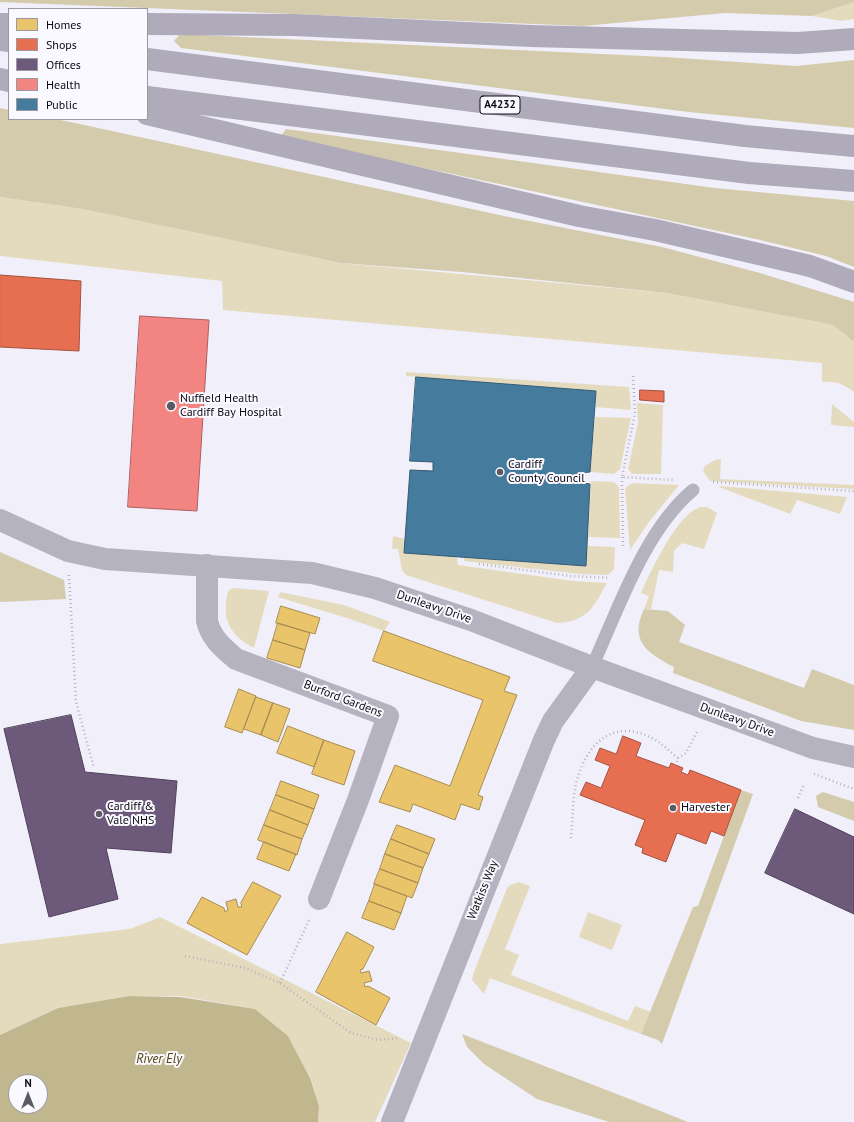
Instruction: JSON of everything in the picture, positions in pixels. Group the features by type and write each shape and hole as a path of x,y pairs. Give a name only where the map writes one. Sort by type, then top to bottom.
{"main road":[{"path":"148,24 294,25 531,36 782,43 854,39"},
{"name":"A4232","path":"148,59 745,136 853,146"},
{"path":"148,97 749,174 854,181"},
{"path":"148,114 579,216 655,230 810,266 854,282"}],"street":[{"name":"Dunleavy Drive","path":"0,520 68,551 105,559 312,573 375,588 471,620 592,667 813,748 854,757"},
{"name":"Burford Gardens","path":"208,565 207,621 209,630 217,642 236,659 388,716 358,800 319,899"},
{"name":"Watkiss Way","path":"392,1122 544,740 553,721 592,667"}],"lane":[{"path":"592,667 638,562 679,502 693,490"}],"path":[{"path":"623,556 622,477 635,413 632,376"},
{"path":"622,477 679,480"},
{"path":"713,482 854,491"},
{"path":"68,551 76,702 94,768"},
{"path":"478,564 571,576 613,578"},
{"path":"571,838 577,781 585,758 597,742 609,734 625,731 639,733 654,739 678,758"},
{"path":"676,766 678,758 686,753 697,732"},
{"path":"798,798 804,784"},
{"path":"280,983 310,918"},
{"path":"185,956 245,968 280,983 351,1033 378,1040 407,1037"}],"shaded area":[{"path":"0,0 854,0 854,2 812,16 725,13 583,26 0,2"},
{"path":"854,2 854,19 841,21 812,16"},
{"path":"180,34 665,57 796,66 854,60 854,128 689,112 181,48 174,41"},
{"path":"0,108 8,110 8,120 60,120 75,123 504,216 662,247 760,273 854,302 854,342 833,325 667,293 462,272 341,263 82,209 0,197"},
{"path":"286,129 715,188 854,201 854,267 826,256 760,240 280,137"},
{"path":"0,197 82,209 341,263 667,293 833,325 854,342 854,392 839,384 822,382 822,363 223,310 222,281 0,256"},
{"path":"406,372 629,387 631,410 595,407 596,391 406,376"},
{"path":"637,403 663,405 661,474 632,474 628,469 638,423"},
{"path":"832,404 854,422 854,427 831,425"},
{"path":"595,417 631,418 620,469 614,474 590,472"},
{"path":"721,459 720,479 854,485 854,489 710,481 703,471 705,466 715,460"},
{"path":"591,481 614,482 619,487 620,538 588,537"},
{"path":"632,483 679,485 649,522 630,550 625,488"},
{"path":"719,487 847,497 840,514 797,500 790,514"},
{"path":"700,507 707,507 717,513 704,549 682,543 674,551 673,572 659,570 651,609 644,609 649,596 641,593 658,558 682,520 691,512"},
{"path":"393,536 405,539 405,553 457,557 458,565 573,581 607,583 598,600 583,616 567,622 557,623 406,575 402,570 398,549 392,549"},
{"path":"587,546 615,547 614,569 608,575 580,574 464,561 464,557 586,566"},
{"path":"0,552 64,580 66,599 0,602"},
{"path":"233,588 269,591 254,648 238,637 229,625 226,601 228,591"},
{"path":"280,592 344,605 390,622 384,631 278,597"},
{"path":"644,609 668,611 685,625 679,642 804,688 812,669 854,685 854,730 801,721 673,673 674,667 656,657 643,645 639,630 640,620"},
{"path":"741,790 753,794 662,1044 658,1040 641,1034 693,907 698,906"},
{"path":"823,792 854,802 854,821 818,807 816,796"},
{"path":"519,882 530,886 505,949 519,955 511,975 628,1021 635,1006 651,1012 641,1034 490,978 484,994 472,980 507,888 510,885"},
{"path":"588,912 622,925 612,950 579,937"},
{"path":"160,917 411,1043 375,1122 318,1122 319,1106 310,1078 288,1036 255,1009 181,996 129,996 58,1008 0,1035 0,944 130,929"},
{"path":"462,1034 688,1122 609,1122 537,1099 484,1064 467,1047"}],"water":[{"name":"River Ely","path":"129,996 180,997 255,1009 288,1036 310,1078 319,1106 318,1122 0,1122 0,1035 58,1008"}],"building: Homes":[{"path":"281,606 320,618 315,634 276,623"},
{"path":"278,623 310,633 305,650 273,640"},
{"path":"384,631 510,677 504,691 517,695 478,795 483,797 479,810 461,804 455,820 413,804 410,812 379,802 395,765 450,786 483,700 373,661"},
{"path":"273,640 305,650 300,668 267,658"},
{"path":"239,689 256,696 242,733 225,727"},
{"path":"256,697 273,703 261,735 244,729"},
{"path":"273,703 290,709 278,742 261,735"},
{"path":"288,726 324,740 314,767 277,753"},
{"path":"324,740 355,751 344,785 312,774"},
{"path":"281,781 319,795 314,809 276,795"},
{"path":"276,795 314,809 308,825 270,810"},
{"path":"270,810 308,825 302,839 264,825"},
{"path":"264,825 302,839 297,855 258,840"},
{"path":"397,825 435,839 429,854 391,839"},
{"path":"391,839 429,854 423,868 385,854"},
{"path":"264,842 296,854 289,871 257,859"},
{"path":"385,854 423,868 418,883 380,869"},
{"path":"380,869 418,883 412,898 374,884"},
{"path":"253,882 281,896 247,955 187,923 202,897 224,908 225,912 228,910 226,902 236,899 238,907 242,907 241,903"},
{"path":"375,884 407,896 401,913 369,901"},
{"path":"369,901 401,913 394,930 362,918"},
{"path":"347,932 374,947 363,969 360,970 361,973 369,971 372,981 364,983 365,987 368,986 390,998 376,1025 316,992"}],"building: Shops":[{"path":"0,275 81,281 79,351 0,347"},
{"path":"640,390 664,391 664,402 640,400"},
{"name":"Harvester","path":"623,736 641,743 636,756 669,768 671,763 683,768 681,772 688,775 690,770 741,790 724,836 711,831 706,844 677,833 666,862 642,853 643,848 635,845 645,820 580,795 586,782 601,788 610,766 595,760 600,748 616,754"}],"building: Offices":[{"name":"Cardiff & Vale NHS","path":"71,715 85,772 177,781 171,853 106,848 118,899 49,917 4,729"},
{"path":"795,809 854,837 854,914 765,873"}],"building: Health":[{"name":"Nuffield Health Cardiff Bay Hospital","path":"140,316 209,320 197,511 128,507"}],"building: Public":[{"name":"Cardiff County Council","path":"416,377 596,391 590,472 578,473 578,482 590,484 586,566 404,553 410,470 433,471 433,462 410,461"}],"place":[{"name":"Nuffield Health Cardiff Bay Hospital","path":"171,406"},
{"name":"Cardiff County Council","path":"500,472"},
{"name":"Harvester","path":"673,808"},
{"name":"Cardiff & Vale NHS","path":"99,814"}]}
